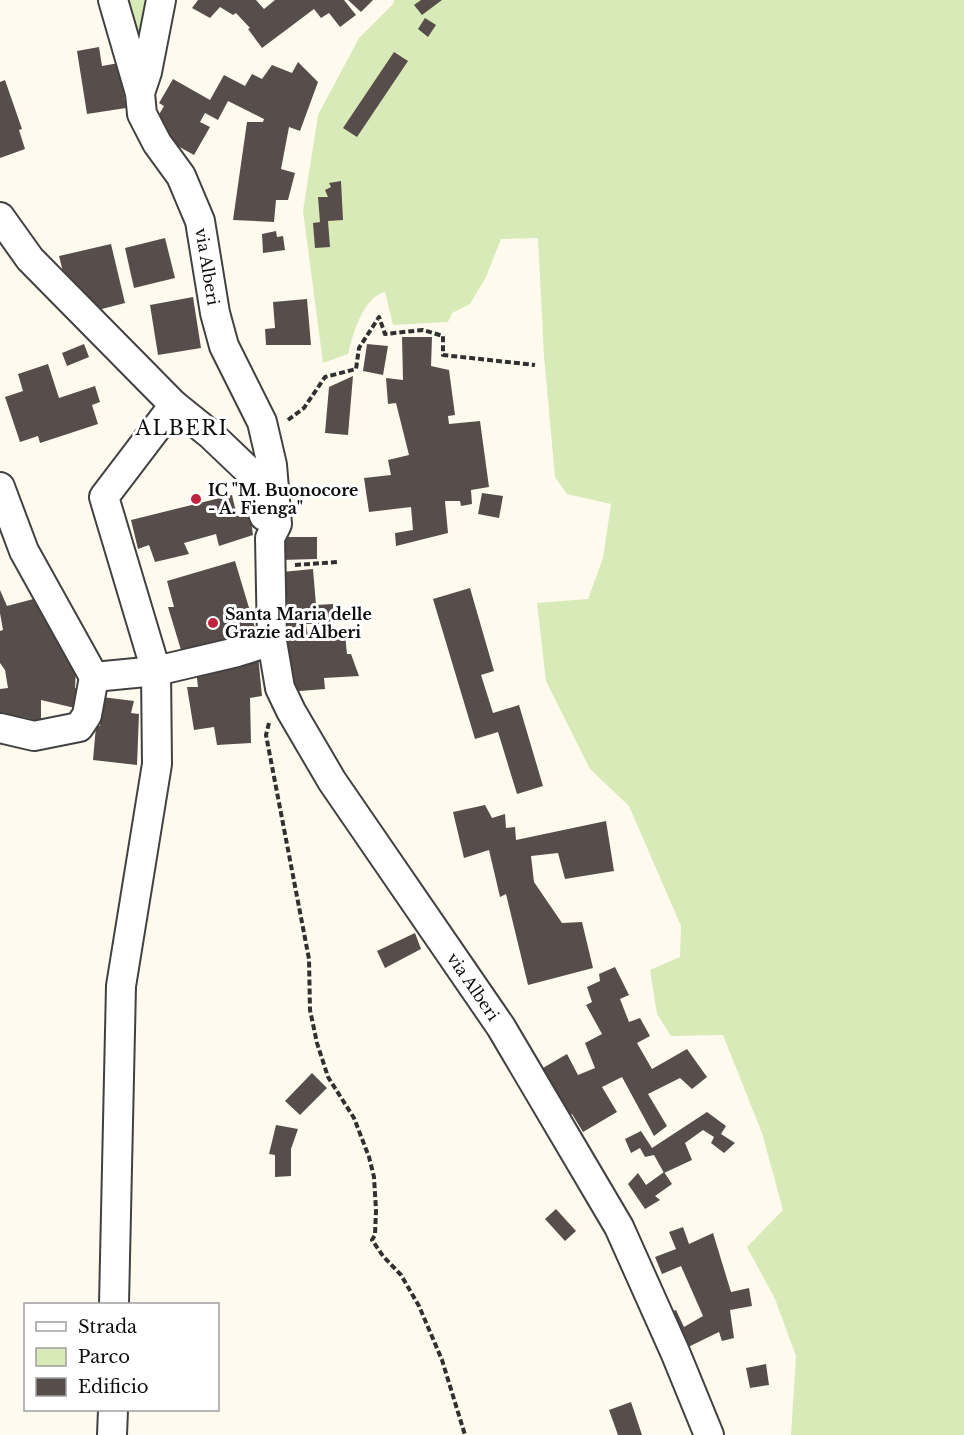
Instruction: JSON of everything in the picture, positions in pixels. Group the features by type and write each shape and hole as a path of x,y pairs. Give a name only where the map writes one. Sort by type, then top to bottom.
{"street":[{"path":"113,0 140,93"},
{"name":"via Alberi","path":"161,0 140,93 142,114 157,143 181,176 200,221 215,314 224,346 264,429 272,465 278,524 270,538"},
{"name":"via Alberi","path":"0,217 30,259 174,405 210,434 251,473 270,538 272,641 280,688 332,781 501,1027 614,1218 637,1263 704,1422"},
{"path":"114,1303 121,986 157,764 156,671 104,497 174,405"},
{"path":"0,487 24,551 94,677 87,715 79,727 34,736 0,728"},
{"path":"94,677 156,671 237,652 272,641"},
{"path":"112,1435 113,1411"},
{"path":"704,1422 729,1435"}],"path":[{"path":"264,429 304,408 325,377 356,369 359,348 379,317 385,334 423,330 443,336 443,356 535,365"},
{"path":"270,566 338,562"},
{"path":"280,688 266,735 309,959 310,1010 317,1043 328,1077 354,1118 369,1157 374,1177 376,1210 375,1235 372,1240 401,1275 419,1306 442,1360 465,1435"}],"green space":[{"path":"120,0 154,0 139,70"},
{"path":"394,0 964,0 964,1435 791,1435 796,1356 775,1299 747,1247 783,1210 762,1133 723,1035 671,1036 657,1014 650,970 680,957 681,926 629,806 590,769 546,681 537,603 588,599 603,558 611,504 567,494 555,477 544,356 538,238 501,239 486,277 470,304 452,313 448,322 393,325 385,292 377,295 360,317 348,354 323,363 303,211 318,115 359,38 393,4"}],"building":[{"path":"198,0 256,0 264,9 275,0 344,0 356,15 340,27 329,13 321,18 314,9 262,48 248,29 250,28 236,13 233,15 220,7 210,18 192,8"},
{"path":"348,0 373,0 361,12"},
{"path":"421,0 442,0 422,15 414,5"},
{"path":"425,18 436,25 428,37 418,29"},
{"path":"99,47 102,66 119,63 126,108 87,114 77,51"},
{"path":"394,52 408,61 357,137 343,128"},
{"path":"298,62 318,82 300,131 289,127 281,169 295,173 288,200 276,200 274,222 233,220 247,122 263,122 264,119 228,101 218,120 205,113 200,122 210,127 194,155 165,139 169,132 154,123 164,106 159,103 173,79 210,100 224,75 245,86 252,74 262,79 272,65 292,73"},
{"path":"5,80 22,129 19,130 25,149 0,158 0,82"},
{"path":"341,181 343,220 328,221 330,247 315,248 313,223 320,222 318,197 328,197 325,190 331,187 329,183"},
{"path":"276,231 277,237 283,236 285,250 263,253 262,234"},
{"path":"165,238 175,278 134,288 125,248"},
{"path":"111,244 125,303 94,311 74,282 66,284 59,256"},
{"path":"193,297 201,348 158,355 150,305"},
{"path":"307,299 311,345 266,345 265,329 275,328 273,302"},
{"path":"402,337 432,337 431,366 449,370 455,415 448,416 449,424 480,421 489,487 471,490 472,504 461,506 460,501 445,501 448,533 396,546 395,533 413,530 411,507 369,512 364,478 391,475 388,460 409,455 396,403 388,404 386,378 403,380"},
{"path":"84,344 89,357 67,366 62,353"},
{"path":"367,344 388,346 383,375 363,371"},
{"path":"48,364 59,398 95,386 100,402 92,405 98,424 40,443 38,436 20,442 5,397 23,391 18,374"},
{"path":"353,376 348,435 325,433 329,387"},
{"path":"482,493 503,496 499,518 478,514"},
{"path":"232,495 237,516 250,512 253,535 219,546 216,534 184,543 189,554 155,562 149,545 138,549 131,520"},
{"path":"280,537 317,537 317,559 280,560"},
{"name":"Santa Maria delle Grazie ad Alberi","path":"235,561 258,638 184,660 168,607 174,607 167,581"},
{"path":"313,569 316,605 333,604 335,623 306,624 308,636 345,634 347,654 351,654 359,676 324,678 325,689 287,692 282,572"},
{"path":"470,588 494,671 481,675 493,713 519,705 543,786 517,794 498,732 475,739 433,599"},
{"path":"0,590 7,606 41,597 63,624 73,668 76,669 75,688 84,690 79,709 41,700 41,722 22,717 22,727 0,722 0,689 8,688 5,670 0,663 0,631 3,630"},
{"path":"258,655 262,696 250,698 251,743 217,745 214,727 194,730 187,687 198,687 196,669"},
{"path":"102,697 134,701 131,713 139,714 137,765 93,760 96,726 100,726"},
{"path":"485,805 492,818 505,814 506,828 515,827 516,840 606,821 614,871 565,879 558,853 531,856 534,882 562,923 582,922 593,968 528,985 506,894 500,897 489,850 464,858 453,812"},
{"path":"415,933 421,949 385,968 377,951"},
{"path":"615,967 629,995 620,999 629,1022 640,1018 650,1036 637,1043 652,1069 687,1049 707,1077 692,1089 680,1078 648,1094 667,1126 654,1136 622,1077 602,1087 617,1112 583,1132 572,1114 562,1119 536,1072 567,1054 578,1075 595,1068 585,1043 602,1034 586,1005 592,1002 587,987 600,981 599,974"},
{"path":"312,1073 327,1088 300,1115 285,1101"},
{"path":"707,1112 726,1126 721,1134 735,1143 724,1153 711,1143 714,1137 703,1130 685,1143 692,1160 664,1173 654,1155 645,1157 640,1148 631,1153 625,1139 641,1131 652,1148"},
{"path":"276,1125 298,1129 291,1149 291,1176 275,1177 275,1155 269,1154"},
{"path":"664,1172 672,1184 655,1196 660,1200 645,1209 628,1184 638,1173 646,1185"},
{"path":"556,1209 576,1231 565,1241 545,1219"},
{"path":"683,1227 689,1244 713,1233 731,1292 749,1288 752,1306 730,1310 734,1338 722,1341 719,1332 680,1351 664,1314 676,1310 684,1327 703,1316 681,1266 662,1274 655,1257 676,1249 669,1232"},
{"path":"766,1364 769,1385 750,1388 746,1368"},
{"path":"631,1402 642,1435 618,1435 609,1410"}],"place":[{"name":"IC \"M. Buonocore - A. Fienga\"","path":"196,499"},
{"name":"Santa Maria delle Grazie ad Alberi","path":"213,623"}],"district":[{"name":"ALBERI","path":"182,428"}]}
